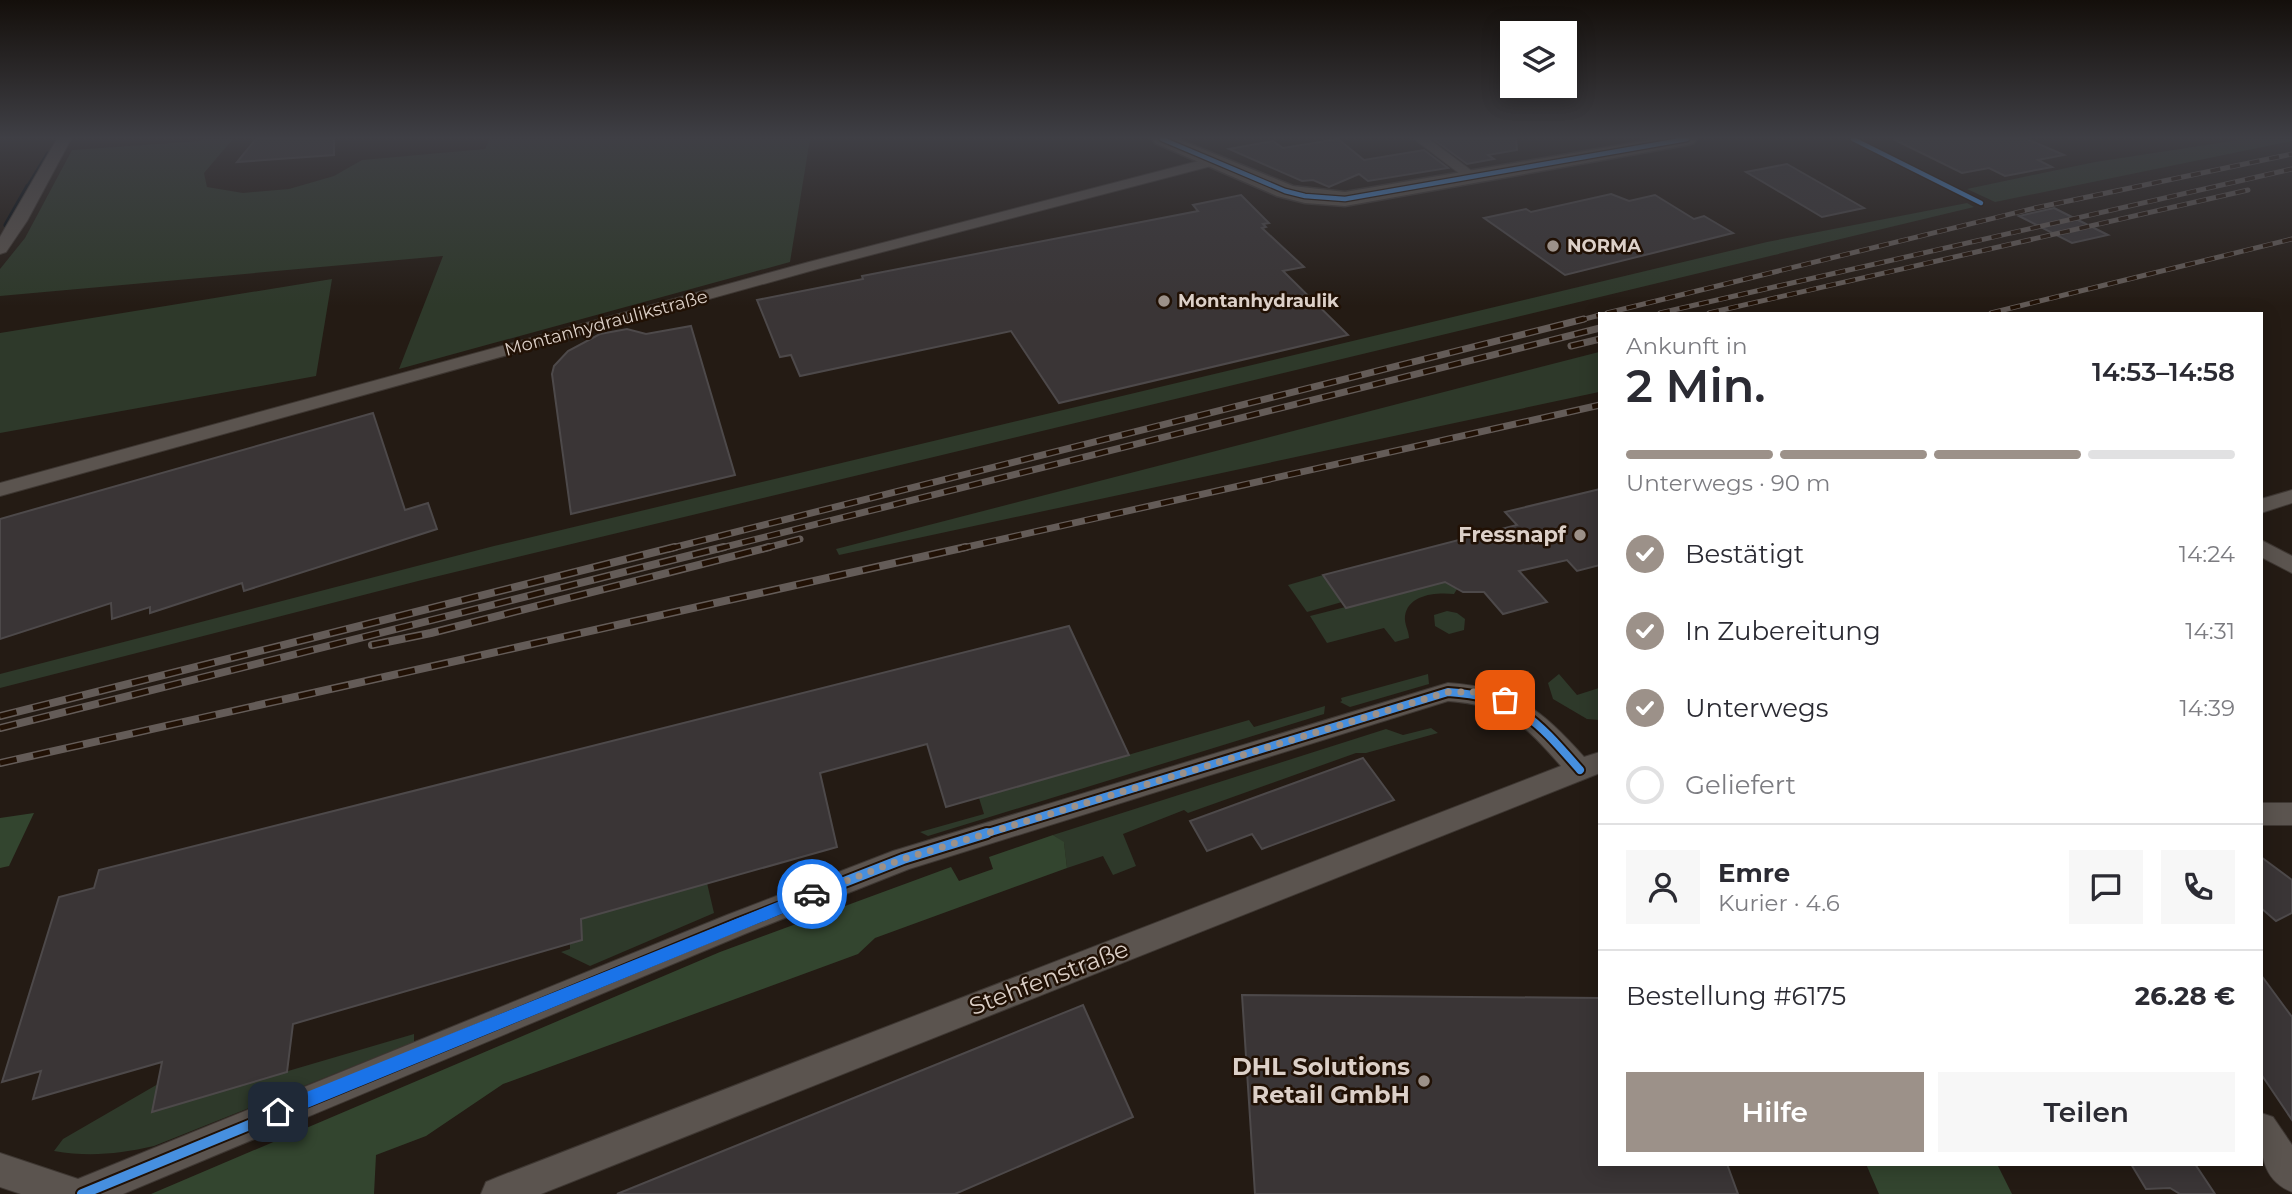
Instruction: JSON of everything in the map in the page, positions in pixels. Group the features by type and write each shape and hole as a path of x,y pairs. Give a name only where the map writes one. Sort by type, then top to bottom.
{"main road":[{"path":"1303,195 1325,199 1372,195"}],"street":[{"path":"0,249 33,195"},
{"name":"Montanhydraulikstraße","path":"0,490 815,265 1085,195"},
{"path":"2263,505 2292,496"},
{"path":"2263,548 2292,566"},
{"path":"82,1194 685,945 903,859 1448,692 1476,692 1505,700 1526,713 1590,766"},
{"name":"Stehfenstraße","path":"498,1194 1590,766"},
{"path":"2263,814 2292,814"},
{"path":"2263,1132 2292,1175"},
{"path":"0,1170 73,1194"}],"green space":[{"path":"48,195 801,195 790,262 399,369 443,256 0,296 0,269 25,238"},
{"path":"1979,195 2030,195 1995,202"},
{"path":"1967,203 1974,207 422,580 0,688 0,674 494,546 1767,242"},
{"path":"332,279 316,376 0,433 0,333"},
{"path":"1598,352 1598,392 839,555 836,549"},
{"path":"1323,575 1342,602 1307,612 1288,585"},
{"path":"1448,581 1457,589 1454,594 1432,594 1412,603 1405,616 1409,638 1395,642 1384,628 1327,643 1310,616"},
{"path":"1447,611 1457,613 1465,619 1464,630 1449,634 1435,626 1434,615"},
{"path":"1428,674 1429,684 1350,707 1340,702 1341,698"},
{"path":"1559,674 1577,695 1598,688 1598,720 1587,719 1553,699 1548,683"},
{"path":"1325,706 1324,714 928,836 920,832 984,814 979,798 1249,720 1254,727"},
{"path":"1431,728 1438,733 1366,753 1356,753 1188,813 1184,810 1123,834 1136,866 1113,875 1103,856 1067,868 1064,843 1053,835 1386,729 1403,735"},
{"path":"34,813 9,866 0,868 0,818"},
{"path":"1053,835 1064,842 1067,868 875,938 858,954 503,1084 426,1136 376,1155 374,1194 151,1194 720,952 951,867 959,881 993,869 989,857"},
{"path":"707,883 714,913 590,966 561,952 570,949 570,944 582,940 581,919"},
{"path":"414,1034 414,1042 154,1146 104,1154 54,1151 63,1139 158,1084 152,1111"},
{"path":"1867,1166 1998,1166 2012,1194 1879,1194"}],"building":[{"path":"1241,195 1269,223 1263,224 1266,227 1262,228 1304,267 1283,271 1348,335 1059,403 1011,331 800,376 791,355 780,357 757,300 863,279 862,276 1198,211 1193,205"},
{"path":"1608,195 1629,201 1655,195 1694,219 1704,216 1733,233 1565,275 1484,218 1526,209 1531,212"},
{"path":"1784,195 1841,195 1864,208 1822,217"},
{"path":"2054,208 2108,235 2072,243 2019,216"},
{"path":"691,326 735,475 571,514 552,374 554,366 568,351 600,334 627,329 646,334"},
{"path":"373,413 405,510 428,503 437,529 244,591 242,583 150,613 150,607 112,619 111,603 0,639 0,519"},
{"path":"1598,489 1598,566 1577,571 1567,560 1519,571 1547,602 1503,614 1484,592 1463,592 1445,582 1346,608 1323,575 1517,525 1505,512"},
{"path":"1069,626 1129,755 946,807 927,744 820,773 837,847 581,919 582,940 293,1024 287,1072 152,1112 162,1062 33,1099 41,1071 2,1082 59,897 94,888 99,870"},
{"path":"1363,758 1394,800 1262,849 1252,834 1207,851 1190,821"},
{"path":"2263,858 2292,880 2292,913 2276,921 2263,910"},
{"path":"2263,978 2292,1017 2292,1120 2263,1077"},
{"name":"DHL Solutions Retail GmbH","path":"1242,995 1598,998 1598,1166 1728,1166 1738,1194 1255,1194"},
{"path":"1083,1005 1133,1117 955,1194 617,1194"},
{"path":"2132,1166 2196,1166 2215,1194 2180,1194 2170,1188 2146,1189"}],"waterway":[{"path":"6,225 23,195"}],"railway":[{"path":"1611,312 2098,195"},
{"path":"1664,312 2179,195"},
{"path":"1713,312 2227,195"},
{"path":"1995,312 2292,239"},
{"path":"1577,321 1598,316"},
{"path":"668,549 1584,319"},
{"path":"717,549 1598,329"},
{"path":"1571,346 1598,339"},
{"path":"958,549 1598,405"},
{"path":"762,549 800,539"},
{"path":"0,716 675,547"},
{"path":"0,728 724,547"},
{"path":"372,645 431,633 769,547"},
{"path":"0,763 966,547"}],"cycle path":[{"path":"1300,195 1345,199 1369,195"},
{"path":"1964,195 1981,203"},
{"path":"82,1194 737,924 903,859 1448,692 1472,693 1509,704 1538,724 1580,770"}],"way so far":[{"path":"812,894 903,859 1448,692 1476,692 1505,700"}],"place":[{"name":"NORMA","path":"1553,246"},
{"name":"Montanhydraulik","path":"1164,301"},
{"name":"Fressnapf","path":"1580,535"},
{"name":"DHL Solutions Retail GmbH","path":"1424,1081"}],"route":[{"path":"278,1112 812,894"}]}
